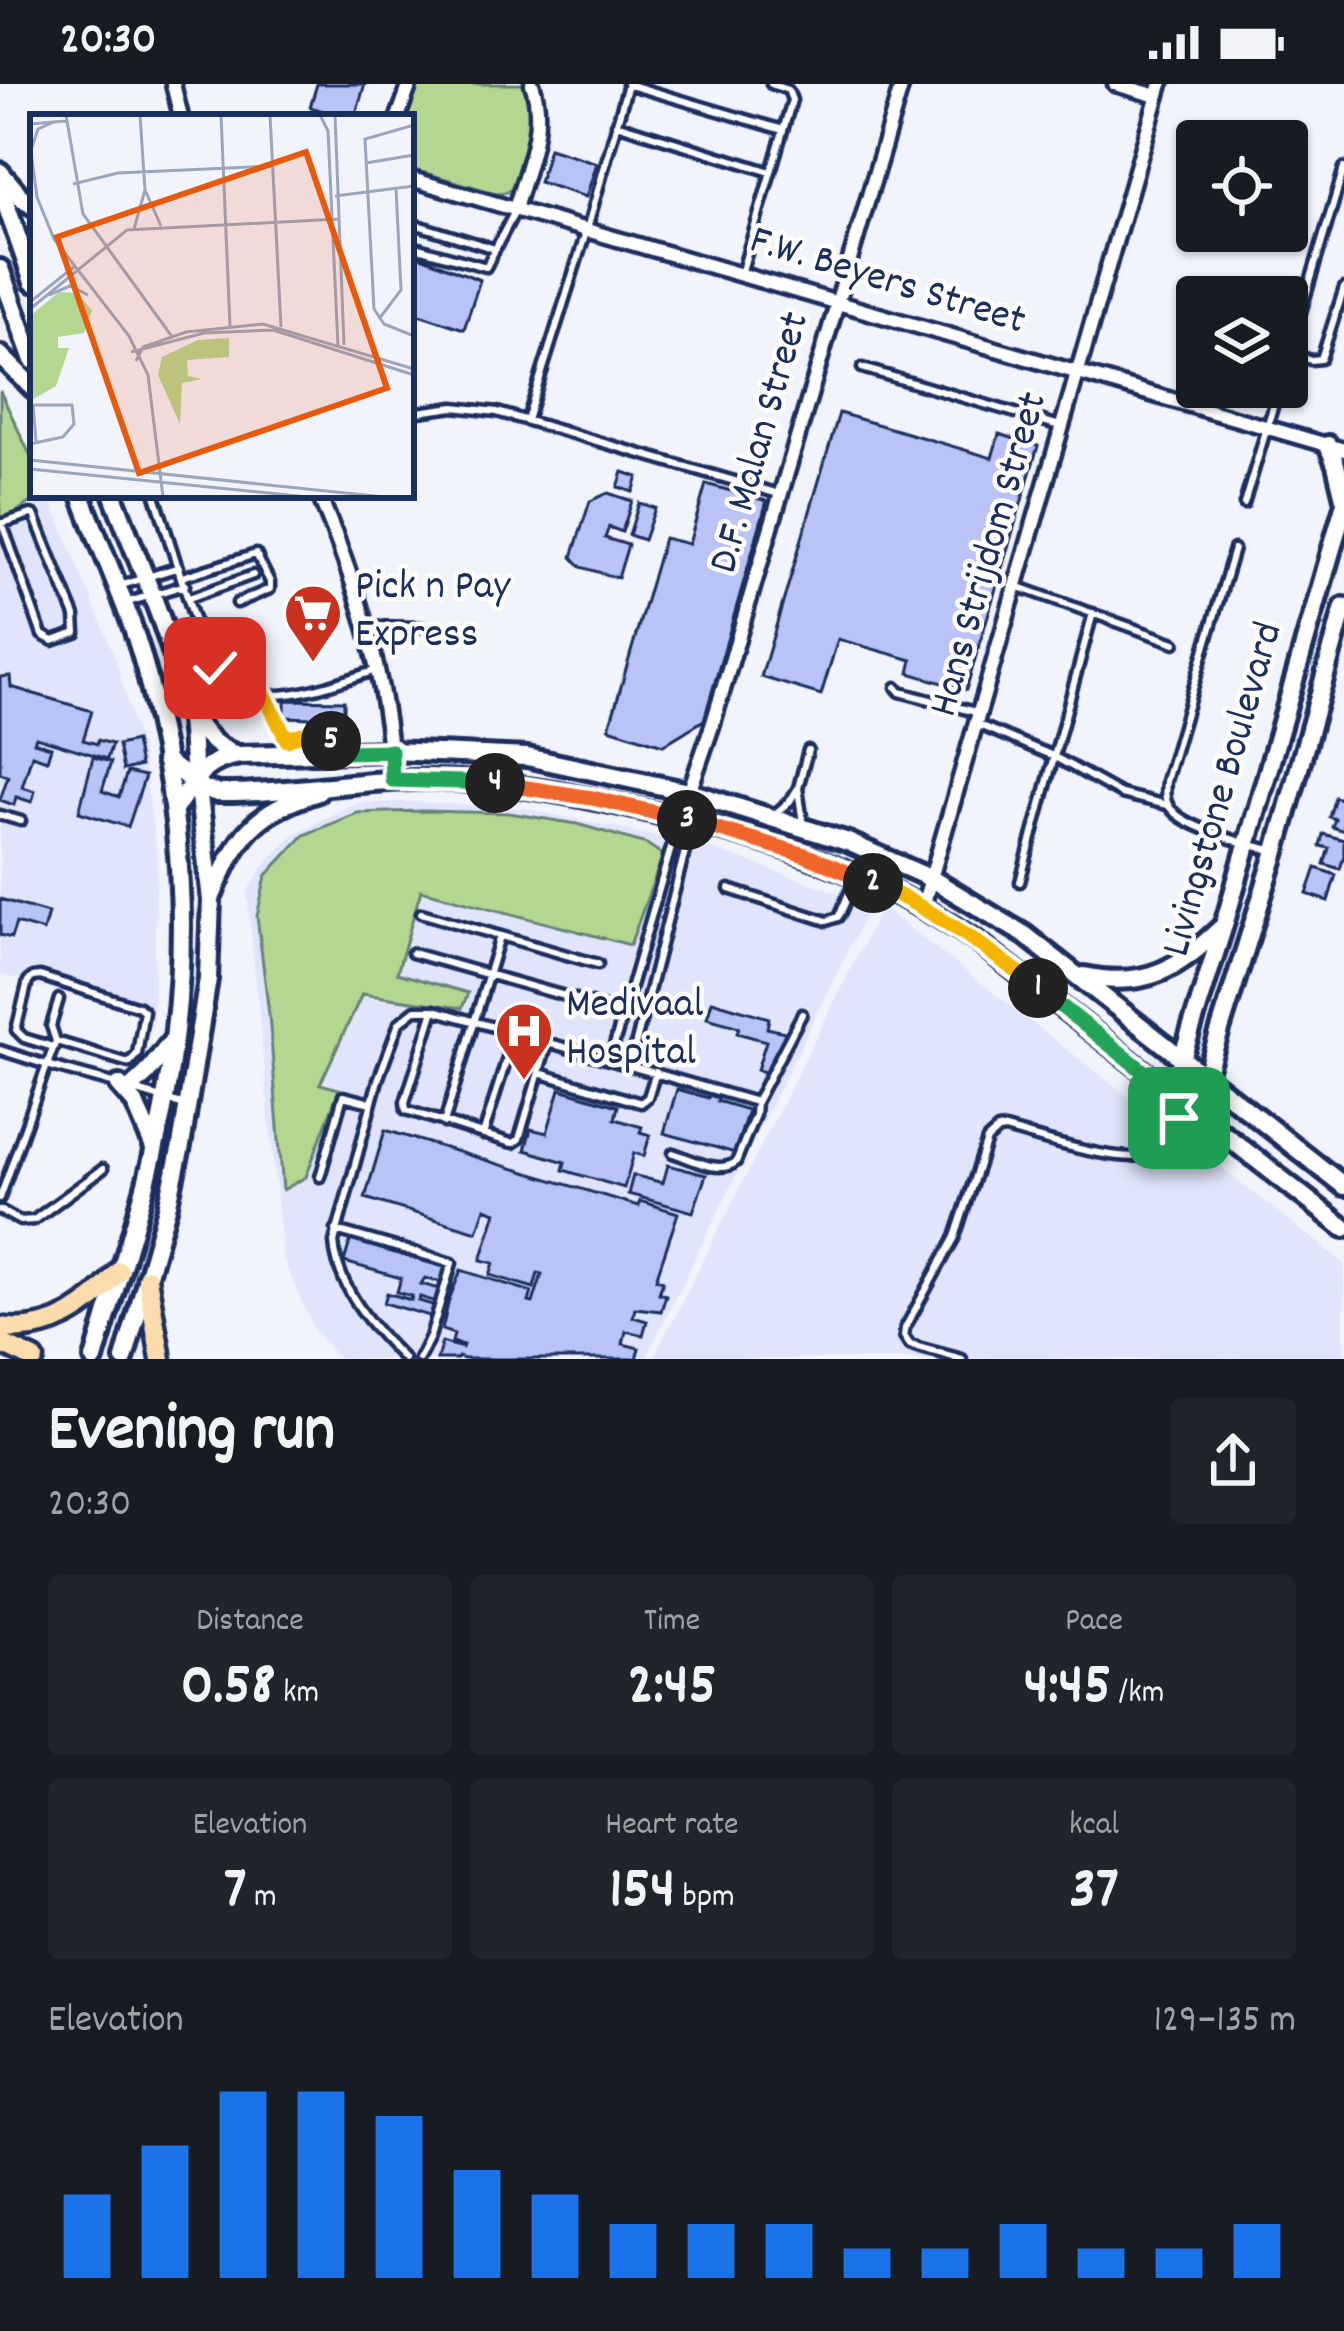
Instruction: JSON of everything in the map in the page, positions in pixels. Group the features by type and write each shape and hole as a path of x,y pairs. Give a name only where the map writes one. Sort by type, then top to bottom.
{"main road":[{"path":"0,1327 28,1328 61,1319 92,1299 119,1270"},
{"path":"147,1278 160,1359"},
{"path":"0,1342 34,1359"}],"street":[{"path":"172,84 181,114"},
{"path":"399,114 410,84"},
{"path":"515,209 538,119 532,84"},
{"name":"D.F. Malan Street","path":"686,820 902,84"},
{"path":"1115,84 1159,90"},
{"name":"Hans Strijdom Street","path":"923,906 1159,90"},
{"path":"0,172 30,204"},
{"name":"F.W. Beyers Street","path":"414,180 1336,447"},
{"path":"0,187 27,252 0,266 3,291 30,353"},
{"path":"0,355 30,385"},
{"path":"1336,447 1344,502"},
{"path":"82,498 144,664 174,810 182,956 175,1037 154,1149 94,1359"},
{"path":"114,498 149,586 189,711 211,900 208,979 188,1106 166,1208 124,1359"},
{"path":"321,498 367,626 391,751 392,780"},
{"name":"Livingstone Boulevard","path":"1171,1093 1248,845 1344,502"},
{"name":"Livingstone Boulevard","path":"1187,1114 1207,1077 1344,608"},
{"path":"189,711 218,747 240,755"},
{"path":"174,810 211,763 240,755 391,751 527,758 694,793 804,826 932,879 1025,935 1344,1186"},
{"path":"165,761 218,793 392,780 550,790 686,820 856,875 923,906 998,956 1171,1093 1187,1114 1344,1228"},
{"path":"211,900 232,853 253,824 286,804 346,783"},
{"path":"1077,975 1122,980 1155,975 1188,958 1224,925"},
{"path":"154,1149 125,1087 148,1073 175,1037"}],"lane":[{"path":"527,420 627,84 783,130"},
{"path":"741,274 792,95 771,84"},
{"path":"616,124 771,172"},
{"path":"1308,289 1344,168"},
{"path":"414,248 481,268 489,265 515,209"},
{"path":"414,225 495,249"},
{"path":"1308,359 1321,358 1344,288"},
{"path":"862,368 1062,427"},
{"path":"414,413 454,407 488,410 781,494"},
{"path":"1244,504 1272,408"},
{"path":"156,498 208,660 224,677 265,696 309,691 376,670"},
{"path":"34,515 75,616 76,633 53,641 42,635 1,523 34,515"},
{"path":"1167,805 1166,781 1234,549"},
{"path":"120,595 183,581 256,554 270,589 237,603"},
{"path":"120,595 149,586 179,567"},
{"path":"189,598 253,575"},
{"path":"1016,586 1175,643"},
{"path":"1020,882 1093,613"},
{"path":"367,626 422,627"},
{"path":"896,687 977,719 1121,794 1167,805 1184,820 1276,851"},
{"path":"265,696 287,740"},
{"path":"274,754 287,740 305,732 317,733 344,752"},
{"path":"772,816 798,788 808,750"},
{"path":"798,788 804,826"},
{"path":"0,815 21,821"},
{"path":"610,1059 686,820"},
{"path":"630,1065 686,820"},
{"path":"729,889 827,921 841,912 856,875"},
{"path":"421,914 598,964"},
{"path":"444,1123 500,936"},
{"path":"412,953 623,1012"},
{"path":"33,976 142,1009 145,1018 137,1054 129,1063 54,1044 23,1038 16,1030 33,976"},
{"path":"0,1198 54,1044 51,1026 59,999"},
{"path":"404,1359 350,1292 334,1254 336,1230 371,1103 399,1023 415,1010 475,1021 755,1102"},
{"path":"434,1010 405,1106 410,1113 483,1135 513,1143 519,1139 548,1041"},
{"path":"673,1153 721,1168 736,1162 755,1115 755,1102 802,1014"},
{"path":"483,1135 514,1032"},
{"path":"0,1050 188,1106"},
{"path":"539,1073 641,1103 648,1097 656,1072"},
{"path":"320,1177 343,1096 371,1103"},
{"path":"962,1359 910,1345 904,1336 955,1237 987,1140 1005,1129 1139,1159 1156,1150 1187,1114"},
{"path":"0,1210 20,1221 34,1220 104,1169"},
{"path":"336,1230 452,1263 430,1336 418,1359"}],"shaded area":[{"path":"50,498 113,652 142,753 157,854 153,1018 0,974 0,530"},
{"name":"Medivaal Hospital","path":"355,803 522,808 700,845 871,904 645,1359 338,1359 314,1329 283,1259 247,892 266,863 296,833"},
{"path":"882,907 1344,1263 1344,1359 653,1359"}],"green space":[{"path":"416,84 525,84 534,122 517,182 499,194 414,170 414,114 406,114"},
{"path":"0,391 30,455 30,498 36,498 0,524"},
{"path":"357,813 509,813 577,824 647,844 663,855 630,945 421,890 397,973 468,993 462,1008 362,994 320,1084 339,1089 306,1177 283,1190 257,916 266,876 304,835"}],"building":[{"path":"317,84 365,84 356,114 310,107"},
{"path":"549,148 597,163 586,197 539,182"},
{"path":"414,254 480,280 464,329 419,314 414,330"},
{"path":"839,413 992,458 999,434 1038,446 966,690 909,673 912,660 838,639 821,695 761,677"},
{"path":"623,472 638,477 633,492 618,487"},
{"path":"706,484 767,501 704,720 663,745 609,728 664,538 689,544"},
{"path":"608,493 632,501 622,532 609,527 605,538 628,545 618,578 581,567 572,557 590,501"},
{"path":"639,503 655,508 644,540 629,535"},
{"path":"10,676 11,687 92,711 83,740 112,744 107,759 36,737 34,742 51,747 47,760 32,755 22,787 35,791 32,802 16,797 14,805 0,800 8,776 0,773 0,677"},
{"path":"285,700 344,701 344,719 285,717"},
{"path":"135,741 140,766 123,770 118,745"},
{"path":"93,757 111,762 102,791 119,797 127,772 145,776 128,827 79,812"},
{"path":"1335,797 1344,800 1344,831 1332,827 1335,819 1329,817"},
{"path":"1323,834 1344,840 1340,869 1324,864 1329,848 1320,846"},
{"path":"1316,868 1336,875 1328,901 1307,894"},
{"path":"0,899 48,913 43,931 16,923 11,938 0,935"},
{"path":"712,1001 769,1018 767,1028 785,1032 773,1074 757,1070 766,1041 707,1018"},
{"path":"560,1089 618,1106 615,1119 642,1127 640,1132 650,1135 644,1156 634,1153 624,1188 563,1170 565,1162 525,1150 531,1129 547,1133"},
{"path":"677,1089 748,1110 735,1153 664,1133"},
{"path":"385,1130 638,1206 640,1201 678,1213 656,1279 663,1281 659,1293 666,1295 661,1311 635,1308 633,1317 647,1321 643,1335 626,1331 623,1344 639,1348 636,1359 437,1359 442,1342 463,1345 452,1342 454,1334 442,1330 461,1270 532,1292 529,1302 533,1303 542,1274 538,1273 534,1288 490,1275 494,1263 481,1260 496,1212 485,1208 477,1232 365,1198"},
{"path":"668,1165 706,1175 693,1212 628,1194 633,1175 663,1183"},
{"path":"351,1238 449,1266 444,1283 425,1278 421,1284 440,1289 436,1302 420,1297 419,1301 436,1306 433,1317 384,1303 387,1293 411,1300 412,1296 397,1292 401,1278 344,1262"}],"place":[{"name":"Pick n Pay Express","path":"313,664"},
{"name":"Medivaal Hospital","path":"524,1082"}],"route":[{"path":"215,668 248,692 265,696 287,740 305,732 317,733 344,752 391,751 392,780 495,783 633,807 805,855 907,898 998,956 1171,1093 1179,1118"}]}
